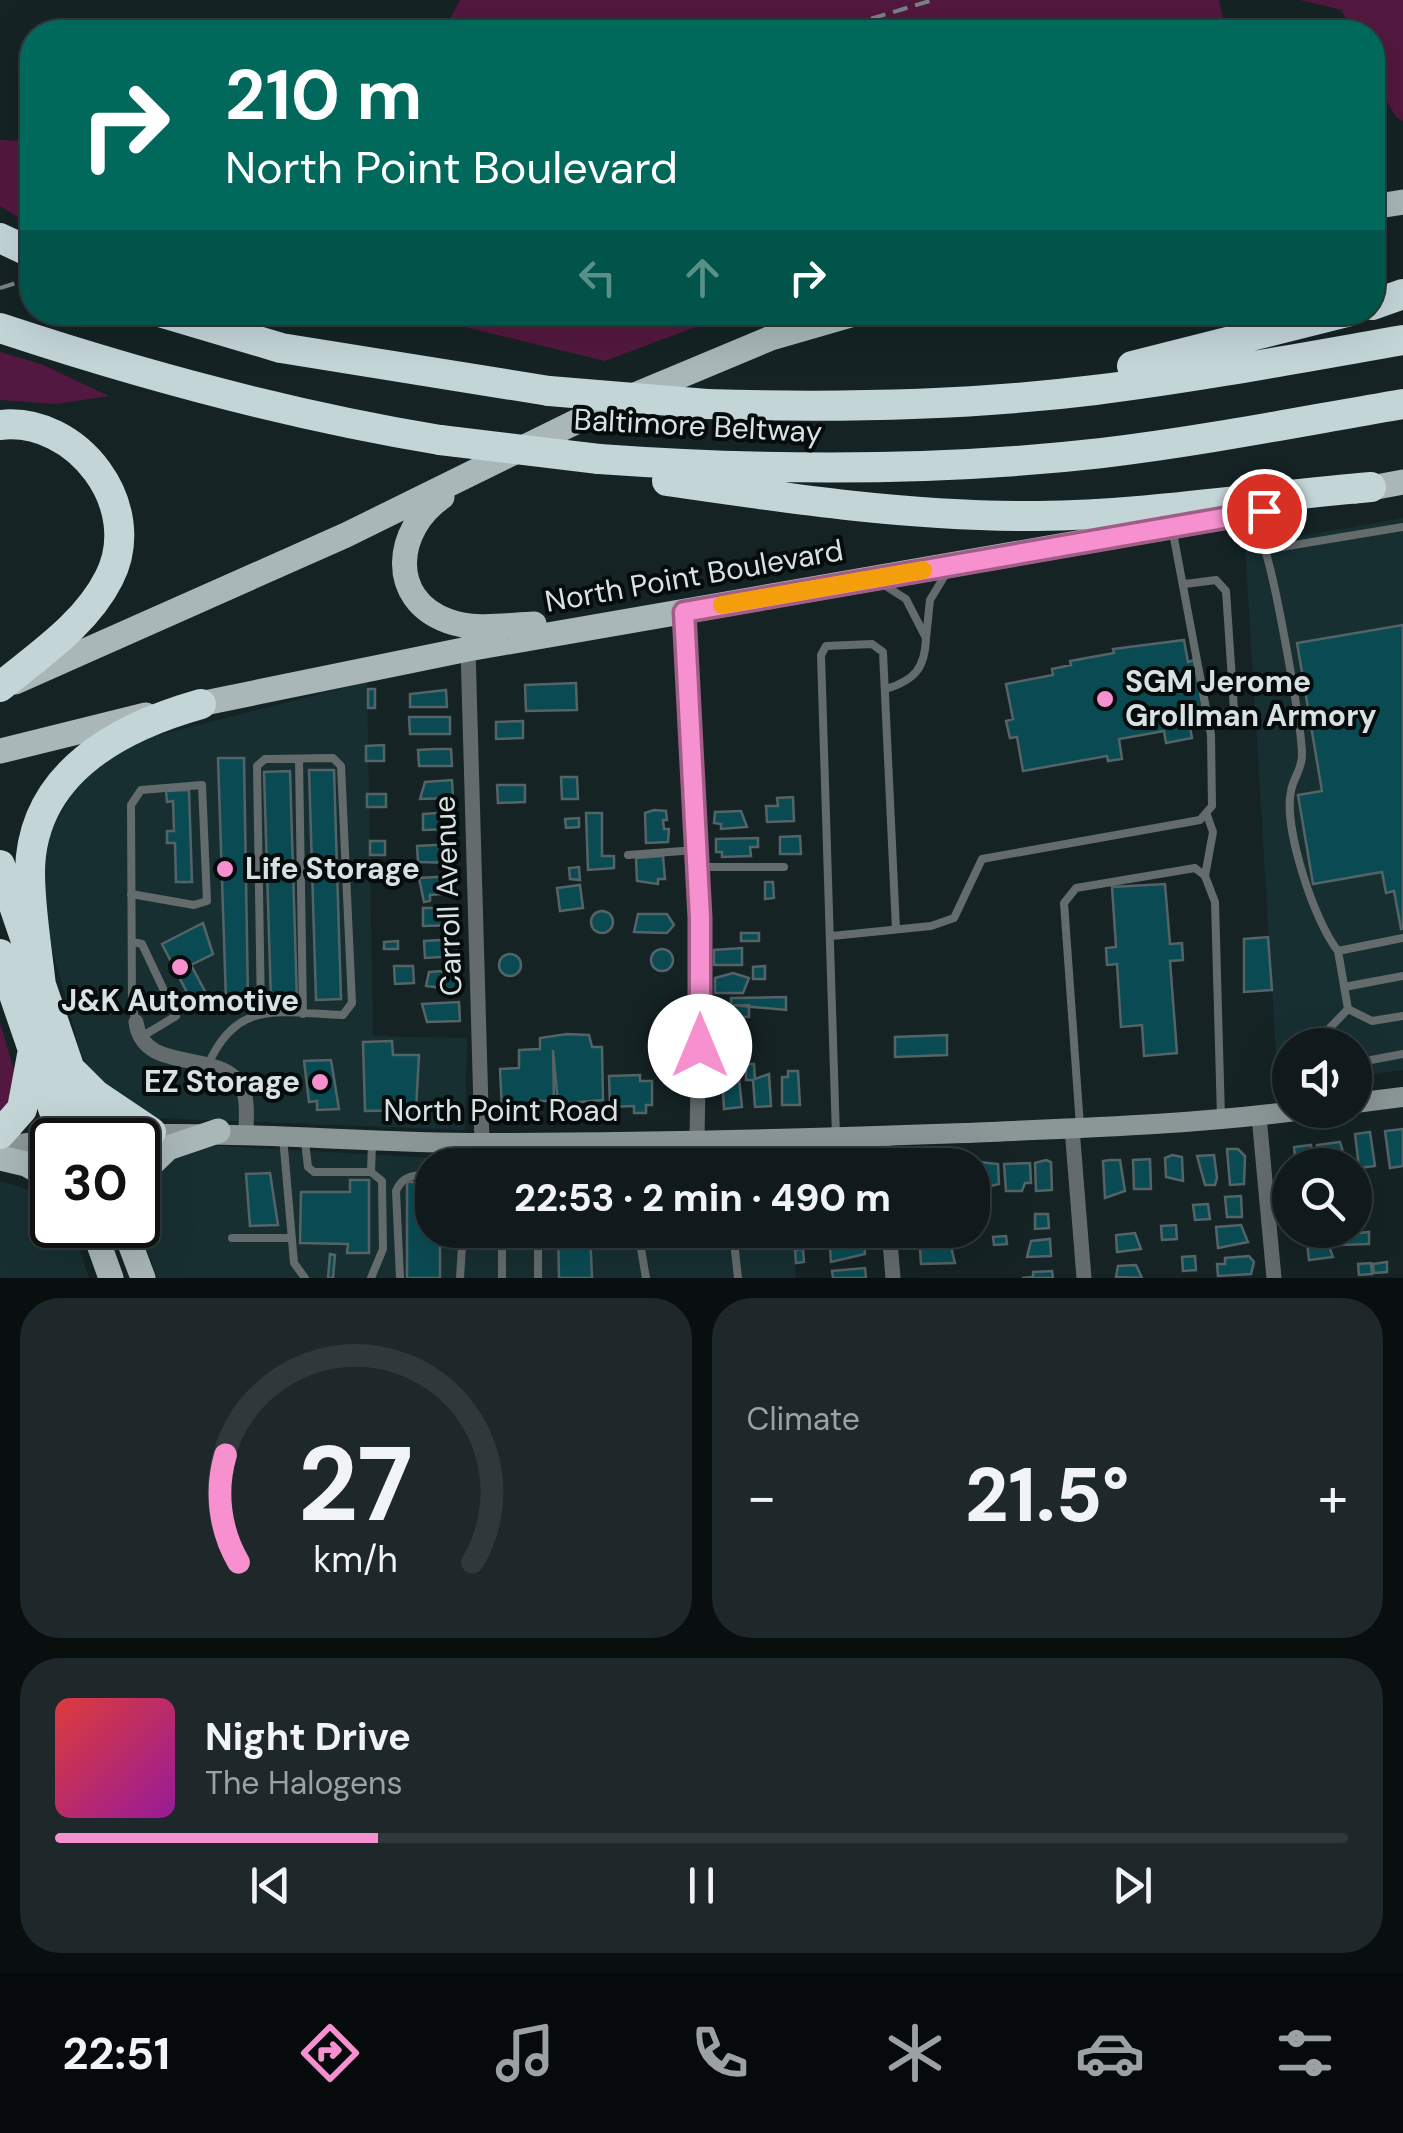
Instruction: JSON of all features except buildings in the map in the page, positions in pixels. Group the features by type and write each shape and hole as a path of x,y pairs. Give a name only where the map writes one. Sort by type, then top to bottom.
{"highway":[{"name":"Baltimore Beltway","path":"204,325 281,348 382,366 549,391 707,404 889,406 992,400 1218,373 1403,340"},
{"path":"242,325 382,366"},
{"path":"707,404 940,391 1072,376 1198,352 1299,325"},
{"name":"Baltimore Beltway","path":"0,328 133,372 259,405 589,464 798,468 999,462 1103,453 1403,404"},
{"path":"0,425 41,429 67,440 88,458 115,503 117,536 112,573 94,604 0,687"},
{"path":"589,464 818,502 990,516 1171,509 1242,497 1371,487"},
{"path":"42,986 30,869 33,842 57,788 107,740 151,718 202,704"},
{"path":"0,865 70,1069 76,1118"},
{"path":"2,963 32,1052 67,1118"},
{"path":"0,1134 22,1109 32,1052"},
{"path":"70,1069 96,1095 130,1118"}],"main road":[{"path":"0,687 61,665 471,477 657,385 770,338 816,325"},
{"path":"471,477 430,505 405,546 403,573 421,605 460,624 616,622"},
{"name":"North Point Boulevard","path":"7,749 468,649 1172,529 1403,482"},
{"path":"160,1156 168,1148 218,1131"},
{"path":"0,1158 30,1166"},
{"path":"100,1248 111,1278"},
{"path":"132,1248 142,1273"},
{"path":"137,1248 142,1273"}],"street":[{"path":"684,612 697,868 696,1138"},
{"name":"Carroll Avenue","path":"468,649 477,1143"},
{"path":"139,1030 162,1054 226,1071 240,1084 246,1100 246,1132"},
{"path":"1372,1101 1403,1097"},
{"name":"North Point Road","path":"160,1132 477,1143 883,1136 1272,1114"},
{"path":"1259,1116 1274,1278"},
{"path":"1076,1128 1084,1278"},
{"path":"883,1136 884,1148"},
{"name":"North Point Road","path":"0,1147 30,1144"},
{"path":"890,1248 893,1278"}],"lane":[{"path":"1231,517 1249,528 1264,550 1302,752 1301,772 1290,790 1298,856 1305,887 1338,951 1348,1009"},
{"path":"1264,550 1403,526"},
{"path":"832,936 931,926 954,918 982,859 1200,820 1207,815 1212,806 1208,717 1172,529"},
{"path":"886,689 906,683 918,673 930,600 952,565"},
{"path":"872,578 906,599 926,638"},
{"path":"1185,584 1216,580 1226,591 1234,710 1208,717"},
{"path":"836,1137 821,654 826,646 878,647 886,664 896,929"},
{"path":"208,1065 218,1040 236,1020 261,1012 343,1015 352,1003 341,766 333,758 266,759 256,766 261,1012"},
{"path":"299,759 304,1014"},
{"path":"131,894 194,905 207,902 202,785 142,790 130,804 132,1006 139,1030 176,1016 142,944 133,942"},
{"path":"1205,876 1213,832 1207,815"},
{"path":"628,855 696,850"},
{"path":"697,868 784,867"},
{"path":"1076,1128 1064,904 1076,888 1195,868 1205,876 1215,902 1221,1118"},
{"path":"1338,951 1403,938"},
{"path":"1344,988 1403,976"},
{"path":"1348,1009 1372,1022 1403,1016"},
{"path":"1329,1028 1348,1009"},
{"path":"1372,1060 1403,1054"},
{"path":"282,1136 294,1264 304,1278"},
{"path":"305,1138 308,1166 314,1172 371,1172 382,1181 383,1249 372,1278"},
{"path":"371,1172 372,1142"},
{"path":"475,1148 477,1143"},
{"path":"400,1278 396,1191 400,1182 415,1175"},
{"path":"383,1191 396,1191"},
{"path":"232,1238 292,1238"},
{"path":"460,1278 462,1248"},
{"path":"502,1248 502,1278"},
{"path":"538,1248 538,1278"},
{"path":"641,1248 646,1278"},
{"path":"735,1248 738,1278"}],"shaded area":[{"path":"460,0 1219,0 1223,20 449,20"},
{"path":"1300,0 1403,0 1403,121 1396,117 1385,98 1385,20 1346,20 1342,10"},
{"path":"0,140 20,141 20,218 0,206"},
{"path":"456,325 701,325 605,361"},
{"path":"0,352 41,364 109,396 56,404 0,400"},
{"path":"1403,518 1403,1070 1372,1075 1372,1028 1274,1028 1245,546"},
{"path":"367,682 373,1036 467,1038 465,1130 155,1118 110,1102 81,1054 39,901 51,830 79,782 132,742"},
{"path":"0,1023 17,1080 0,1127"},
{"path":"202,1145 415,1157 415,1248 794,1248 796,1278 158,1278 146,1248 160,1248 160,1147"},
{"path":"787,1145 787,1148 737,1148"},
{"path":"0,1182 30,1192 30,1248 79,1248 89,1278 0,1278"}],"railway":[{"path":"867,20 933,0"},
{"path":"0,288 20,282"}],"slow traffic":[{"path":"722,605 923,570"}],"place":[{"name":"SGM Jerome Grollman Armory","path":"1105,699"},
{"name":"Life Storage","path":"225,869"},
{"name":"J&K Automotive","path":"180,967"},
{"name":"EZ Storage","path":"320,1082"}],"route":[{"path":"700,1046 700,918 684,612 1264,511"}]}
